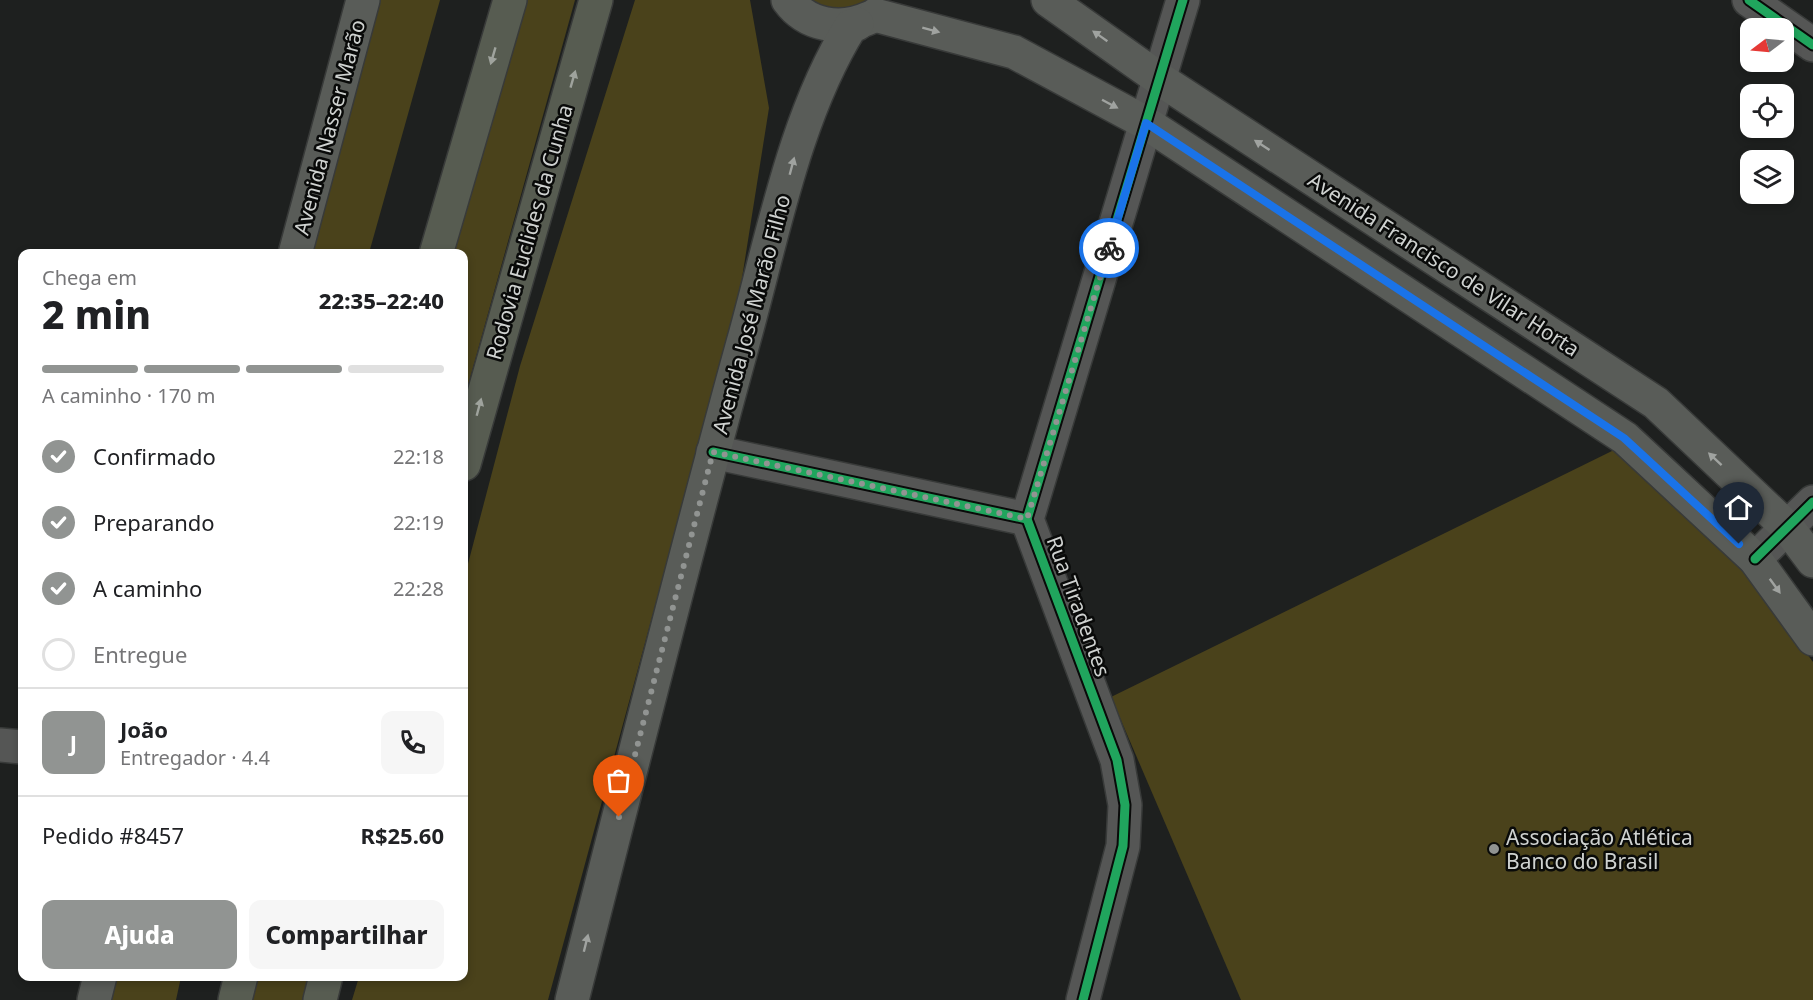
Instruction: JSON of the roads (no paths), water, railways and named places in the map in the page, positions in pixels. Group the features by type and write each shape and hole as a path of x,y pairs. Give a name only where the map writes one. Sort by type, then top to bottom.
{"highway":[{"path":"437,249 510,0"},
{"name":"Rodovia Euclides da Cunha","path":"468,450 596,0"},
{"path":"235,1000 240,981"},
{"path":"320,1000 325,981"}],"main road":[{"name":"Avenida Nasser Marão","path":"296,249 363,0"},
{"path":"788,0 804,15 821,23 839,26 874,13 1014,52 1146,123 1624,438 1755,559 1813,639"},
{"name":"Avenida Francisco de Vilar Horta","path":"1048,0 1161,80 1656,403 1788,528 1813,561"},
{"name":"Avenida José Marão Filho","path":"572,1000 713,452 799,142 825,73 851,26 874,13"},
{"path":"1272,207 1298,169"},
{"path":"1467,334 1492,296"},
{"path":"94,1000 99,981"}],"street":[{"path":"1161,80 1183,0"},
{"path":"1749,0 1813,45"},
{"name":"Rua Tiradentes","path":"1083,1000 1123,846 1125,805 1117,760 1027,519 1161,80"},
{"path":"713,452 1027,519"},
{"path":"1755,559 1813,502"},
{"path":"0,745 18,747"}],"place":[{"name":"Associação Atlética Banco do Brasil","path":"1494,849"}]}
